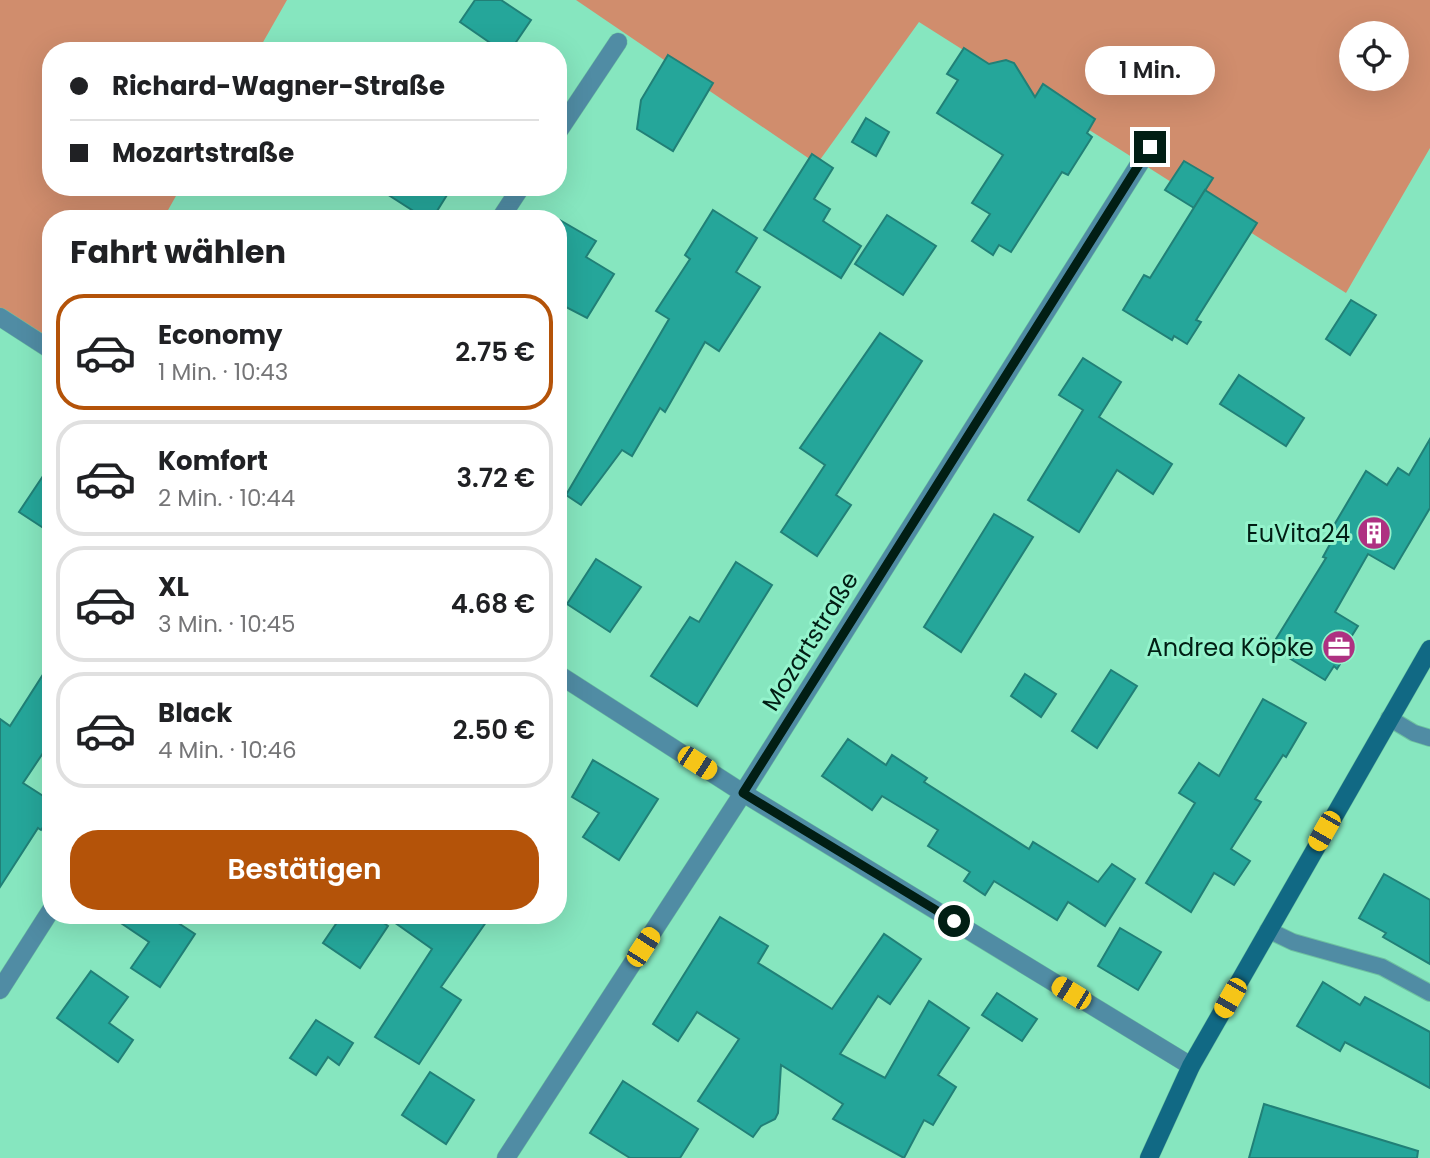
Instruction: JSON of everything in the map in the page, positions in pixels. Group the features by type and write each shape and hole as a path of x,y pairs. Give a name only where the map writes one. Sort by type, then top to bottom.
{"main road":[{"path":"1153,1156 1191,1066 1430,649"}],"street":[{"path":"567,118 618,42"},
{"name":"Mozartstraße","path":"506,1158 743,793 1150,147"},
{"path":"0,317 42,344"},
{"path":"567,680 743,793 1191,1066"},
{"path":"0,990 42,924"}],"lane":[{"path":"1390,718 1414,733 1430,738"},
{"path":"1268,930 1293,942 1382,967 1430,993"}],"shaded area":[{"path":"0,0 287,0 263,42 42,42 42,196 176,196 168,210 42,210 42,344 0,317"},
{"path":"576,0 1430,0 1430,148 1346,293 919,22 817,164"}],"building":[{"path":"475,0 501,0 531,20 516,42 489,42 460,22"},
{"path":"964,48 989,64 1006,60 1014,63 1035,97 1043,84 1095,119 1087,133 1092,137 1068,175 1062,172 1011,252 999,245 993,255 972,241 990,214 972,203 1003,155 937,113 958,80 947,74"},
{"path":"668,55 713,83 673,151 637,129 641,100"},
{"path":"866,118 889,132 876,156 852,142"},
{"path":"812,154 833,168 814,199 830,209 823,221 861,246 841,278 764,230"},
{"path":"1184,161 1213,178 1194,208 1165,190"},
{"path":"1205,190 1257,223 1196,320 1201,322 1187,344 1174,336 1172,340 1123,310 1144,275 1150,278"},
{"path":"390,196 446,196 438,210 412,210"},
{"path":"713,210 757,238 736,272 760,287 719,351 705,342 665,412 660,408 632,456 622,450 581,505 567,493 669,319 656,311 690,259 685,255"},
{"path":"887,215 936,246 903,295 855,264"},
{"path":"567,224 596,241 586,257 614,274 587,318 567,308"},
{"path":"1351,300 1376,315 1350,355 1326,339"},
{"path":"880,333 922,361 836,495 851,505 817,556 781,532 825,465 800,448"},
{"path":"1083,358 1121,382 1099,417 1172,464 1153,494 1117,470 1079,532 1028,500 1083,410 1059,395"},
{"path":"1239,375 1304,418 1286,446 1220,404"},
{"path":"1430,439 1430,508 1394,569 1368,554 1335,612 1358,626 1346,645 1350,648 1337,669 1334,666 1325,680 1271,647 1326,558 1323,557 1335,535 1330,532 1366,471 1387,485 1398,468 1409,475"},
{"path":"42,478 42,527 19,512"},
{"path":"994,514 1033,537 961,652 924,627"},
{"path":"596,559 641,587 610,632 567,604"},
{"path":"736,562 772,585 697,706 651,676 690,617 699,622"},
{"path":"1111,670 1137,686 1097,748 1072,731"},
{"path":"1025,674 1056,694 1041,717 1011,696"},
{"path":"42,676 42,754 23,783 42,795 42,829 38,828 0,887 0,719 10,726"},
{"path":"1263,699 1306,723 1286,757 1283,755 1255,799 1261,802 1231,849 1250,861 1234,885 1214,873 1191,912 1146,883 1195,803 1179,793 1199,763 1219,776"},
{"path":"848,739 886,765 892,755 927,778 924,782 1029,849 1033,842 1098,882 1112,864 1135,879 1105,926 1068,902 1057,920 994,881 985,895 964,881 970,872 928,846 938,830 882,796 872,810 822,776"},
{"path":"593,760 658,799 619,860 583,837 599,813 572,797"},
{"path":"1384,874 1430,900 1430,964 1383,937 1386,933 1359,918"},
{"path":"720,917 768,946 758,963 832,1009 884,934 921,959 890,1004 878,996 840,1054 885,1078 929,1001 969,1028 938,1075 956,1087 933,1125 924,1120 904,1158 833,1119 843,1104 781,1065 778,1113 775,1119 761,1126 753,1137 698,1101 739,1039 697,1012 678,1041 653,1024"},
{"path":"122,924 180,924 195,934 160,987 131,968 149,942"},
{"path":"336,924 388,926 360,968 323,943"},
{"path":"397,924 485,924 441,987 461,1000 419,1064 375,1037 432,949"},
{"path":"1120,928 1161,952 1138,990 1098,966"},
{"path":"91,971 128,997 109,1023 133,1040 118,1062 57,1018"},
{"path":"1323,982 1360,1005 1365,997 1430,1032 1430,1088 1345,1042 1340,1051 1297,1026"},
{"path":"997,993 1037,1019 1022,1041 982,1015"},
{"path":"316,1020 353,1043 339,1065 328,1057 316,1075 290,1058"},
{"path":"430,1072 474,1100 446,1144 402,1115"},
{"path":"623,1081 698,1129 680,1158 630,1158 590,1133"},
{"path":"1264,1104 1418,1151 1417,1158 1249,1158"}],"place":[{"name":"EuVita24","path":"1374,533"},
{"name":"Andrea Köpke","path":"1339,647"}],"route":[{"path":"954,921 743,793 1150,147"}]}
